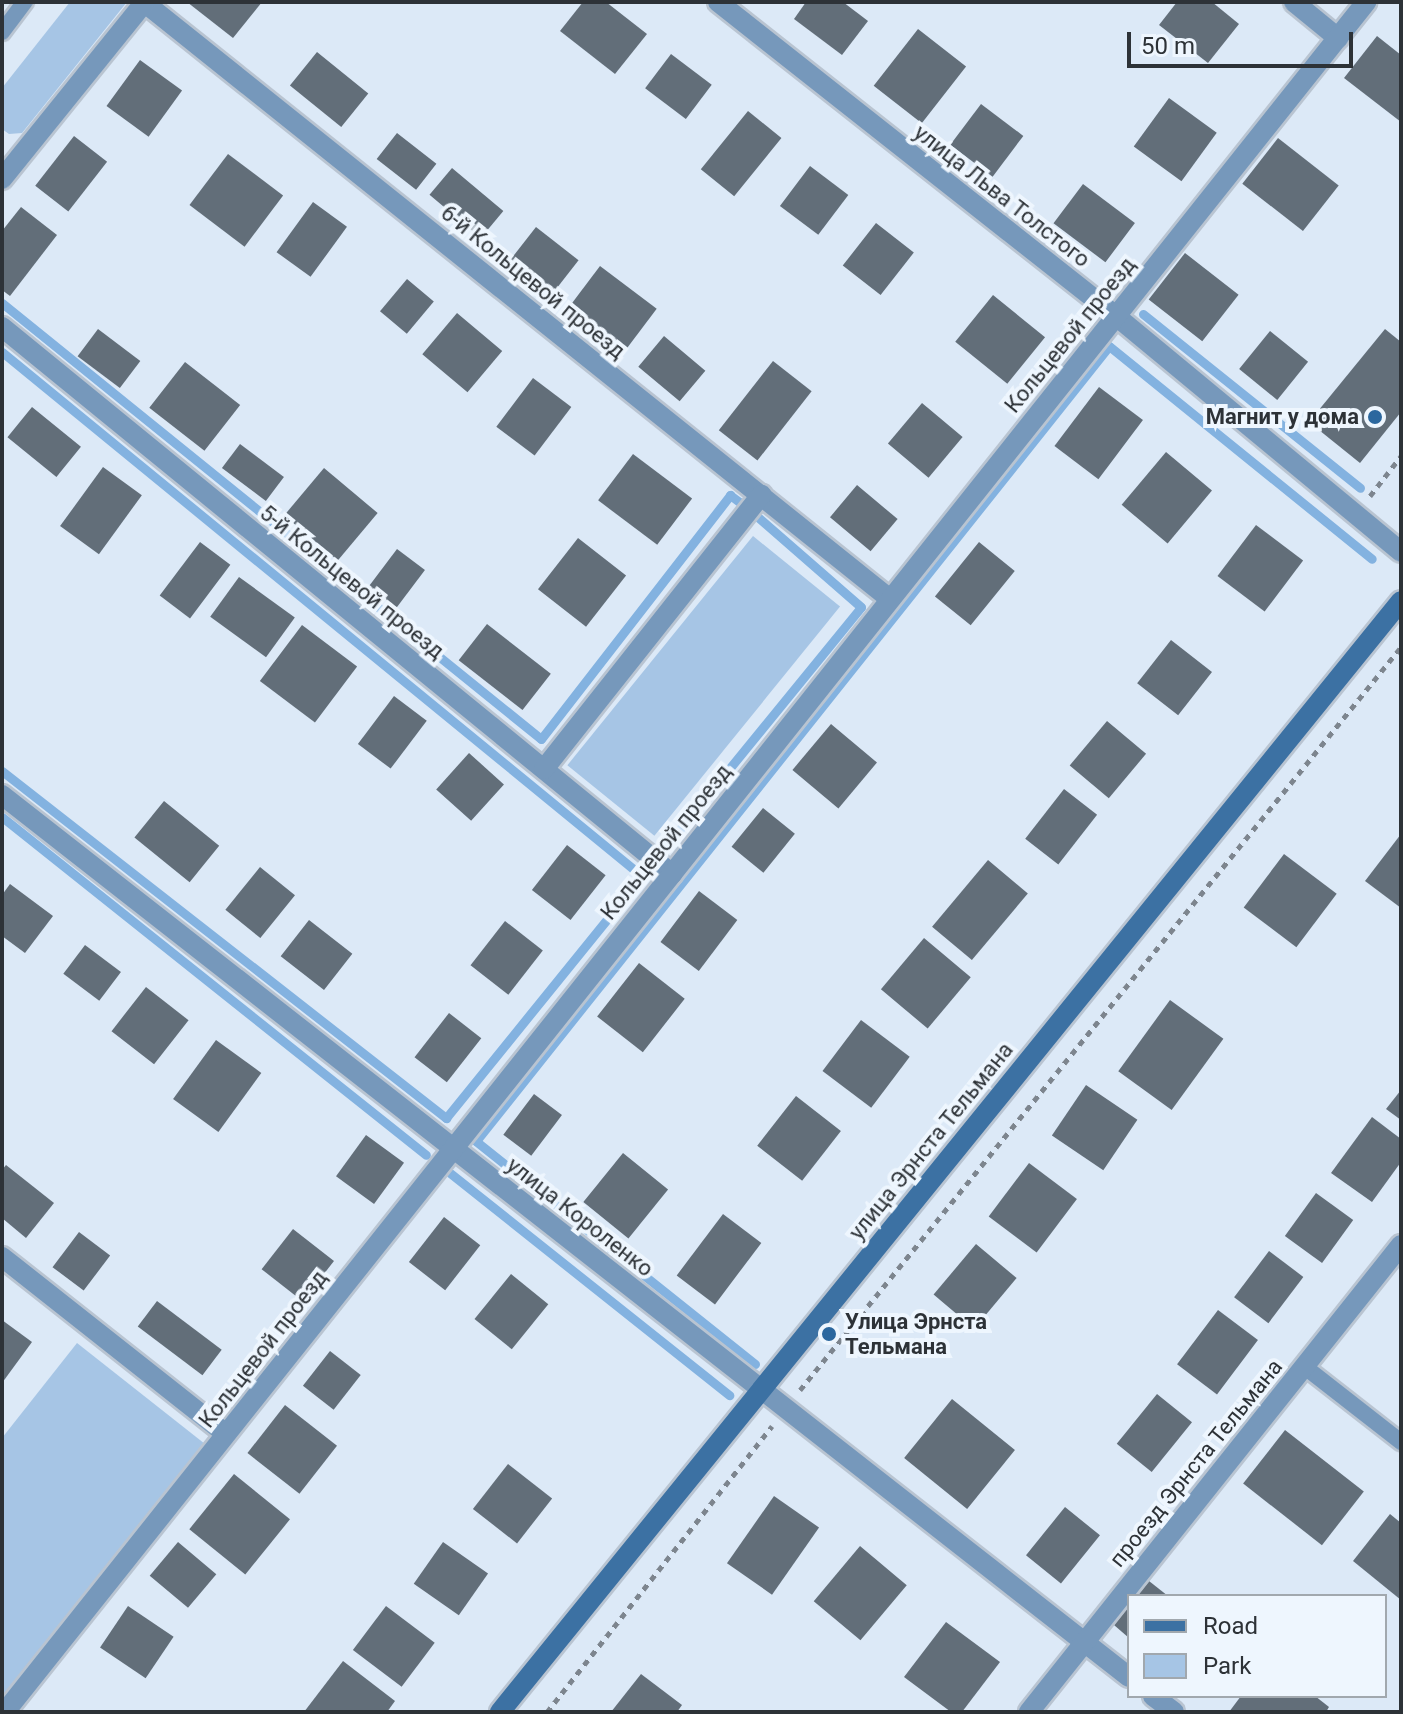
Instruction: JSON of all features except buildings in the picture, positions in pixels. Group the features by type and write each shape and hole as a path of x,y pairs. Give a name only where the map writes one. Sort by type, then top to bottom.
{"main road":[{"name":"улица Эрнста Тельмана","path":"500,1712 1401,601"}],"street":[{"path":"4,171 145,2"},
{"name":"6-й Кольцевой проезд","path":"145,2 890,599"},
{"name":"улица Льва Толстого","path":"718,2 1116,316 1401,552"},
{"path":"1294,2 1338,38"},
{"name":"Кольцевой проезд","path":"5,1712 1366,2"},
{"name":"5-й Кольцевой проезд","path":"2,327 672,874"},
{"path":"544,769 761,495"},
{"name":"улица Короленко","path":"2,795 1127,1675"},
{"name":"проезд Эрнста Тельмана","path":"1029,1712 1401,1245"},
{"path":"2,1257 226,1434"},
{"path":"1156,1698 1174,1712"}],"lane":[{"path":"2,32 25,2"},
{"path":"1305,1367 1401,1442"}],"path":[{"path":"1356,514 1401,456"},
{"path":"547,1712 785,1408 1401,647"}],"green space":[{"path":"70,2 127,2 22,133 9,134 2,129 2,88"},
{"path":"753,536 840,606 654,836 567,765"},
{"path":"77,1343 205,1444 2,1701 2,1438"}],"waterway":[{"path":"2,303 541,739 730,495 747,508"},
{"path":"1143,314 1360,488"},
{"path":"755,1364 476,1141 1109,346 1372,559"},
{"path":"2,352 642,876"},
{"path":"658,856 861,607 751,511"},
{"path":"2,771 446,1118 653,862"},
{"path":"2,817 426,1155"},
{"path":"450,1173 729,1395"}],"place":[{"name":"Магнит у дома","path":"1375,417"},
{"name":"Улица Эрнста Тельмана","path":"829,1334"}]}
